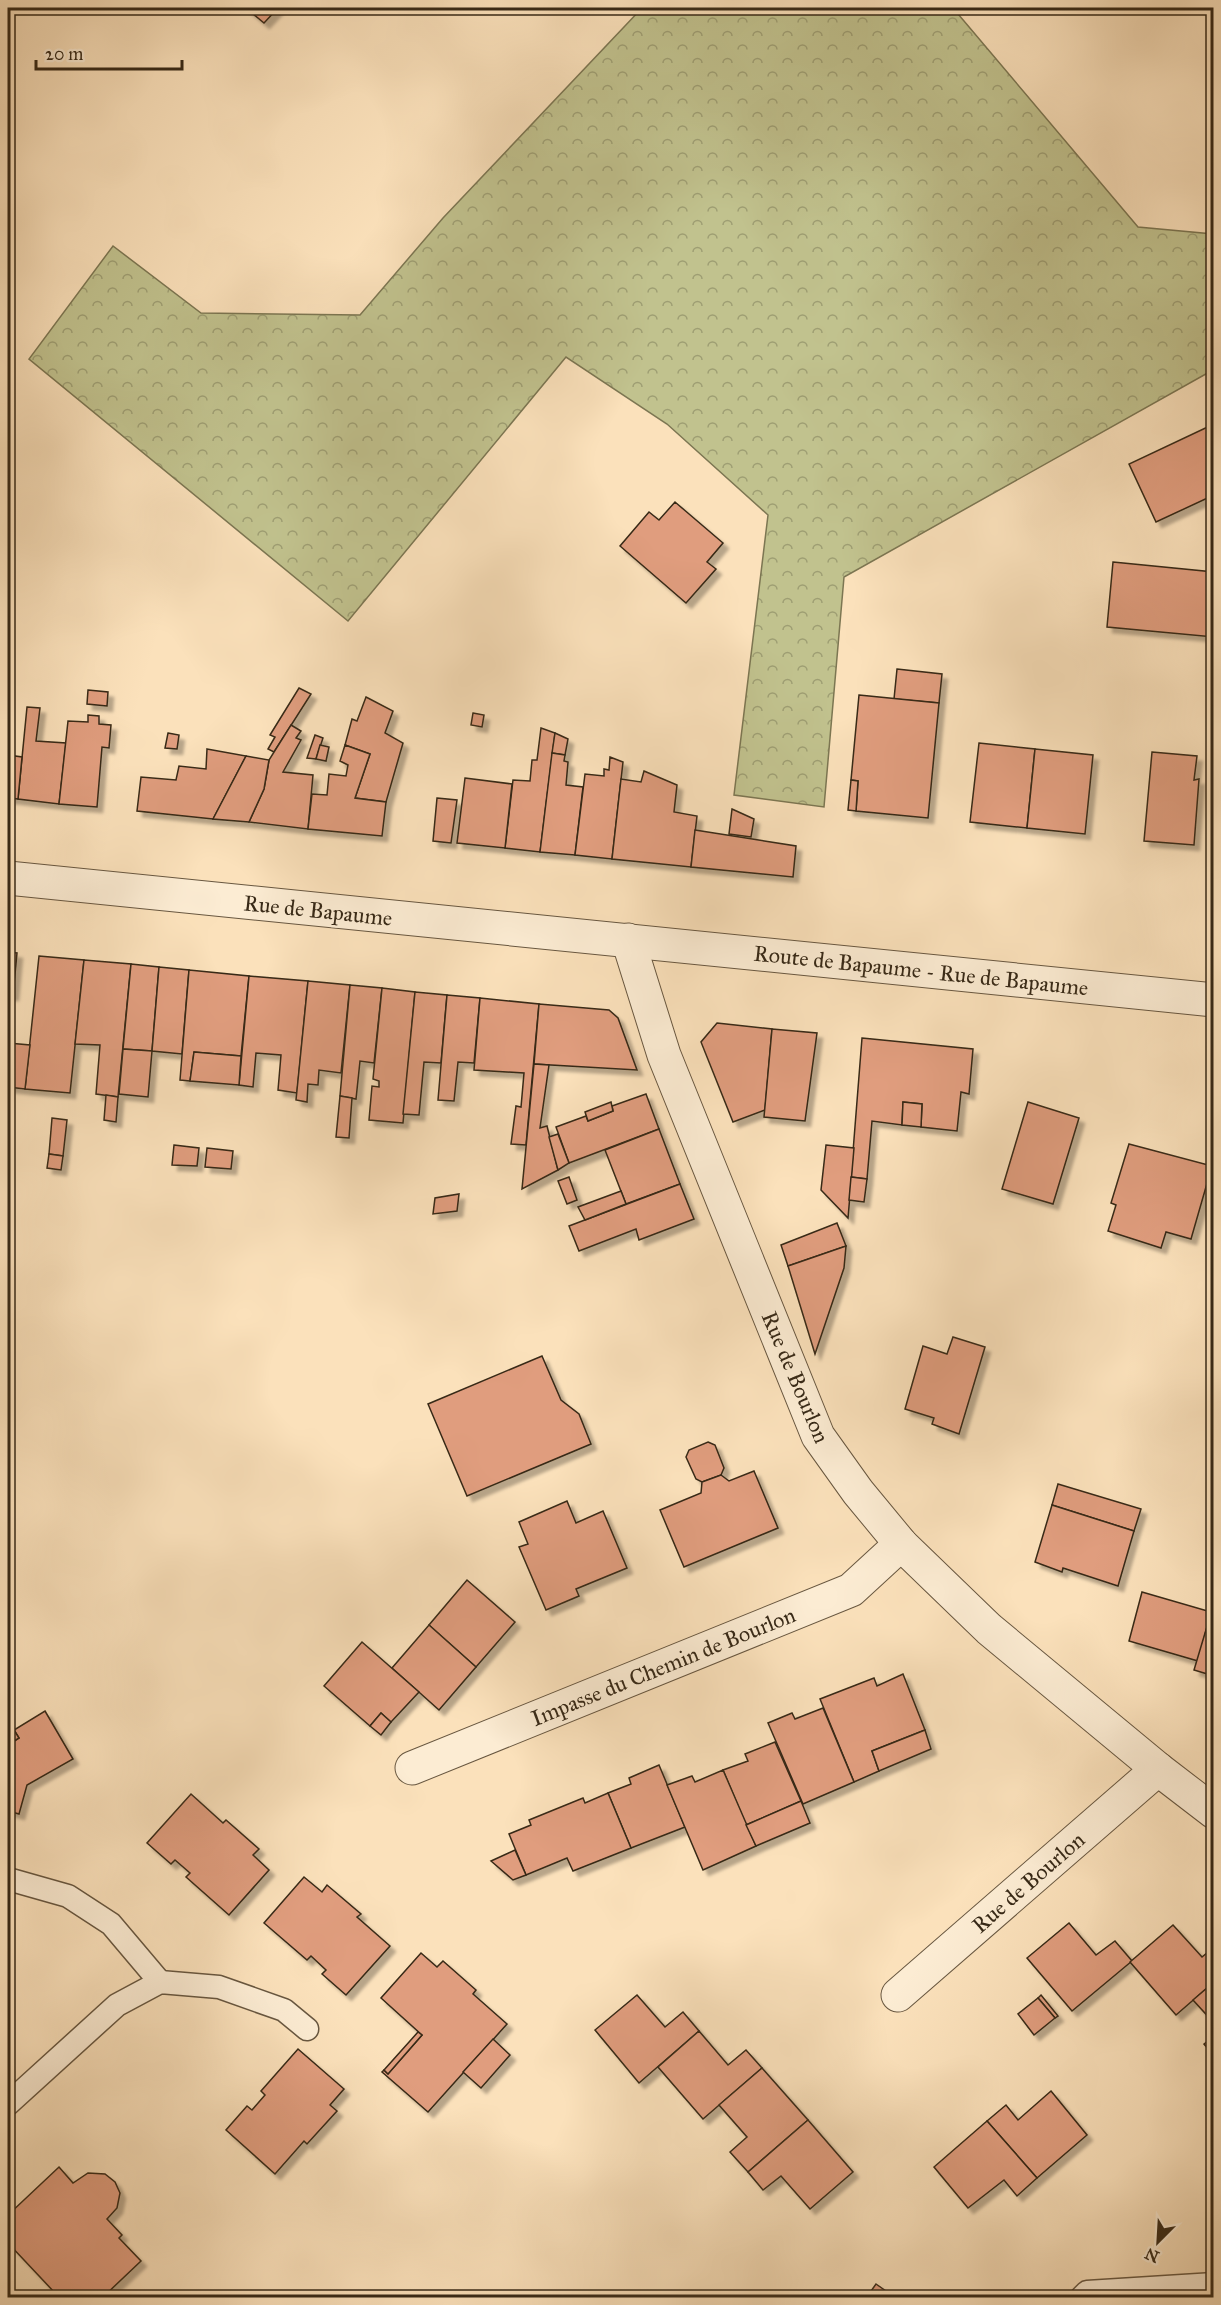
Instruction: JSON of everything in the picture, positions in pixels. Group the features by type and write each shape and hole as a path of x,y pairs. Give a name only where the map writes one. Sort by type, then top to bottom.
{"street":[{"name":"Rue de Bapaume","path":"8,878 628,940"},
{"name":"Route de Bapaume - Rue de Bapaume","path":"628,940 1214,1000"},
{"name":"Rue de Bourlon","path":"628,940 664,1055 818,1436 858,1492 901,1544 990,1629 1158,1769 1214,1812"},
{"name":"Impasse du Chemin de Bourlon","path":"412,1768 851,1590 901,1544"},
{"name":"Rue de Bourlon","path":"898,1995 1158,1769"}],"lane":[{"path":"8,1879 68,1896 111,1924 160,1982"},
{"path":"8,2104 117,2005 160,1982 219,1988 284,2010 307,2030"},
{"path":"1081,2298 1087,2292 1214,2284"}],"green space":[{"path":"642,8 953,8 1138,227 1213,234 1213,370 844,577 824,807 734,795 768,515 667,424 566,357 348,621 29,359 113,246 201,313 360,315 443,218"}],"building":[{"path":"246,8 278,8 264,23"},
{"path":"1214,424 1214,495 1156,522 1129,464"},
{"path":"675,502 723,543 707,562 716,569 686,603 620,546 649,512 659,520"},
{"path":"1113,562 1214,572 1214,637 1107,627"},
{"path":"897,669 942,674 939,703 894,699"},
{"path":"299,688 311,694 274,752 268,749 275,737 270,735"},
{"path":"88,690 108,692 107,706 87,704"},
{"path":"859,695 939,703 928,818 856,811 858,781 851,780"},
{"path":"366,697 393,711 385,733 403,743 386,802 355,798 370,754 345,745 352,719 357,721"},
{"path":"27,707 40,708 36,741 66,743 59,804 18,799"},
{"path":"473,713 484,715 482,727 471,725"},
{"path":"88,715 99,716 99,724 111,725 109,748 102,747 97,807 59,804 68,721 88,722"},
{"path":"291,725 301,731 296,738 301,740 283,772 313,775 308,829 249,822 264,789 269,760"},
{"path":"541,728 555,733 540,852 505,848 513,780 530,781 532,760 537,760"},
{"path":"168,733 179,735 177,749 165,748"},
{"path":"555,733 568,739 565,755 552,753"},
{"path":"315,735 323,738 316,759 307,758"},
{"path":"979,743 1035,749 1027,828 970,822"},
{"path":"320,745 329,747 326,761 316,759"},
{"path":"345,745 370,754 355,798 386,802 382,836 308,829 312,794 327,795 329,774 346,776 348,765 340,761"},
{"path":"207,749 246,756 213,819 137,811 141,777 176,780 179,766 206,769"},
{"path":"1035,749 1093,755 1085,834 1027,828"},
{"path":"1152,752 1197,756 1194,780 1199,779 1194,845 1144,841"},
{"path":"552,753 565,755 564,761 568,762 566,785 583,787 575,855 540,852"},
{"path":"8,755 22,757 18,799 8,798"},
{"path":"246,756 269,760 264,789 249,822 213,819"},
{"path":"610,757 623,762 612,859 575,855 585,774 604,776 604,769 609,770"},
{"path":"644,771 677,785 674,812 697,816 691,867 612,859 621,779 641,782"},
{"path":"465,778 512,784 505,848 457,843"},
{"path":"851,780 858,781 856,811 848,810"},
{"path":"437,798 457,800 451,843 433,841"},
{"path":"732,809 754,819 751,837 729,834"},
{"path":"695,830 796,846 793,877 691,867"},
{"path":"8,952 17,953 13,995 8,995"},
{"path":"39,956 84,960 70,1093 25,1089"},
{"path":"84,960 131,964 118,1097 96,1094 100,1045 75,1044"},
{"path":"131,964 159,967 152,1051 123,1049"},
{"path":"159,967 189,970 182,1054 152,1051"},
{"path":"189,970 249,976 241,1056 194,1052 190,1081 180,1080"},
{"path":"249,976 308,981 297,1093 278,1090 281,1055 256,1053 253,1087 239,1085"},
{"path":"308,981 350,985 341,1073 319,1070 318,1085 308,1084 307,1102 296,1100"},
{"path":"350,985 382,988 374,1063 360,1061 356,1099 340,1096"},
{"path":"382,988 415,992 403,1123 369,1120 372,1086 379,1087 379,1081 373,1079"},
{"path":"415,992 447,995 441,1063 424,1062 419,1115 403,1114"},
{"path":"447,995 480,998 474,1063 458,1062 454,1101 438,1100"},
{"path":"480,998 539,1004 526,1145 511,1144 516,1106 521,1107 524,1073 474,1070"},
{"path":"539,1004 609,1010 618,1018 637,1070 534,1064"},
{"path":"717,1023 772,1029 765,1110 733,1122 701,1042"},
{"path":"772,1029 817,1033 805,1121 764,1117"},
{"path":"862,1038 973,1049 969,1094 961,1092 957,1131 921,1127 922,1104 903,1102 902,1125 872,1121 867,1179 851,1177"},
{"path":"8,1043 30,1045 25,1089 8,1087"},
{"path":"123,1049 152,1051 148,1097 119,1094"},
{"path":"194,1052 241,1056 239,1085 190,1081"},
{"path":"534,1064 549,1065 540,1128 547,1126 558,1170 522,1189"},
{"path":"646,1094 659,1129 569,1163 556,1127 586,1116 588,1121 613,1111 612,1106"},
{"path":"106,1095 118,1097 116,1122 104,1120"},
{"path":"340,1096 352,1098 349,1138 336,1137"},
{"path":"611,1102 613,1111 588,1121 585,1112"},
{"path":"903,1102 922,1104 921,1127 902,1125"},
{"path":"1028,1102 1079,1118 1053,1204 1002,1189"},
{"path":"52,1118 67,1120 63,1156 49,1154"},
{"path":"659,1129 680,1184 626,1204 605,1150"},
{"path":"558,1134 569,1163 558,1170 549,1137"},
{"path":"1129,1144 1212,1166 1191,1239 1166,1232 1161,1248 1108,1231 1116,1205 1111,1203"},
{"path":"174,1145 199,1148 197,1166 172,1165"},
{"path":"826,1145 854,1148 848,1218 821,1190"},
{"path":"207,1148 233,1151 231,1169 205,1167"},
{"path":"49,1154 63,1156 61,1170 47,1168"},
{"path":"569,1177 577,1200 567,1204 558,1181"},
{"path":"851,1177 867,1179 864,1202 849,1200"},
{"path":"680,1184 694,1219 639,1240 636,1229 579,1251 569,1226"},
{"path":"621,1191 626,1204 585,1220 578,1207"},
{"path":"459,1194 457,1211 433,1214 435,1198"},
{"path":"837,1223 846,1246 788,1266 781,1245"},
{"path":"846,1246 844,1268 815,1354 788,1266"},
{"path":"953,1337 985,1347 959,1434 932,1424 934,1418 905,1409 923,1346 947,1354"},
{"path":"542,1356 561,1400 579,1414 591,1444 467,1496 428,1404"},
{"path":"708,1442 715,1445 724,1468 721,1475 702,1482 696,1479 686,1457 689,1450"},
{"path":"754,1471 778,1528 684,1567 660,1510 701,1493 702,1482 721,1475 729,1481"},
{"path":"1058,1484 1141,1509 1134,1531 1052,1505"},
{"path":"567,1501 576,1523 603,1511 627,1568 576,1589 579,1596 546,1610 519,1547 528,1544 519,1522"},
{"path":"1052,1505 1134,1531 1118,1586 1063,1568 1062,1572 1035,1562"},
{"path":"467,1580 515,1622 476,1667 429,1625"},
{"path":"1142,1592 1211,1612 1198,1661 1129,1641"},
{"path":"1208,1623 1214,1624 1214,1676 1194,1670"},
{"path":"429,1625 476,1667 439,1710 392,1668"},
{"path":"362,1642 419,1692 391,1722 381,1713 370,1726 324,1686"},
{"path":"903,1674 925,1730 872,1751 879,1771 854,1782 820,1699 874,1678 877,1686"},
{"path":"823,1708 854,1782 803,1804 768,1723 792,1713 795,1719"},
{"path":"45,1711 73,1759 27,1785 19,1814 8,1811 8,1745 19,1738 14,1730"},
{"path":"381,1713 391,1722 381,1735 370,1726"},
{"path":"14,1730 19,1738 8,1745 8,1733"},
{"path":"925,1730 931,1749 879,1771 872,1751"},
{"path":"775,1742 801,1801 746,1825 723,1770 748,1761 745,1754"},
{"path":"659,1765 685,1827 631,1848 608,1793 631,1784 629,1778"},
{"path":"723,1770 756,1846 703,1870 667,1785 692,1776 695,1782"},
{"path":"608,1793 631,1848 573,1871 567,1858 526,1875 509,1834 531,1825 529,1820 583,1798 585,1803"},
{"path":"191,1794 223,1823 226,1820 259,1849 253,1855 269,1870 229,1915 186,1877 190,1873 175,1860 171,1864 147,1843"},
{"path":"801,1801 810,1823 756,1846 746,1825"},
{"path":"515,1850 526,1875 513,1880 491,1861"},
{"path":"304,1877 322,1892 327,1885 361,1914 357,1917 390,1946 346,1995 322,1974 326,1970 311,1956 307,1960 264,1923"},
{"path":"1069,1923 1096,1955 1115,1941 1132,1961 1072,2011 1027,1958"},
{"path":"1173,1925 1202,1957 1214,1947 1214,1982 1176,2015 1130,1962"},
{"path":"421,1953 437,1967 443,1961 476,1990 473,1994 507,2024 428,2112 382,2072 384,2070 388,2074 422,2035 381,1998"},
{"path":"1214,1982 1214,2023 1193,2000"},
{"path":"637,1995 665,2027 683,2012 699,2031 639,2083 595,2030"},
{"path":"1041,1995 1058,2016 1055,2018 1038,1998"},
{"path":"1038,1998 1055,2018 1034,2035 1018,2014"},
{"path":"699,2031 728,2065 746,2050 762,2068 703,2119 658,2067"},
{"path":"418,2032 422,2035 388,2074 384,2070"},
{"path":"1214,2036 1214,2056 1204,2044"},
{"path":"493,2039 510,2055 481,2088 463,2072"},
{"path":"298,2049 344,2089 330,2105 337,2111 307,2144 304,2141 275,2174 226,2130 247,2106 252,2110 265,2095 261,2091"},
{"path":"762,2068 808,2120 748,2172 730,2152 747,2137 719,2105"},
{"path":"1051,2091 1087,2135 1037,2178 987,2121 1006,2105 1018,2120"},
{"path":"808,2120 853,2172 810,2209 781,2176 763,2190 748,2172"},
{"path":"987,2121 1037,2178 1017,2196 1004,2180 968,2208 934,2167"},
{"path":"59,2167 73,2183 88,2173 105,2174 115,2182 120,2193 117,2208 107,2219 122,2235 119,2238 141,2261 102,2298 65,2298 60,2292 56,2294 8,2243 8,2215"},
{"path":"876,2284 896,2298 866,2298"}]}
